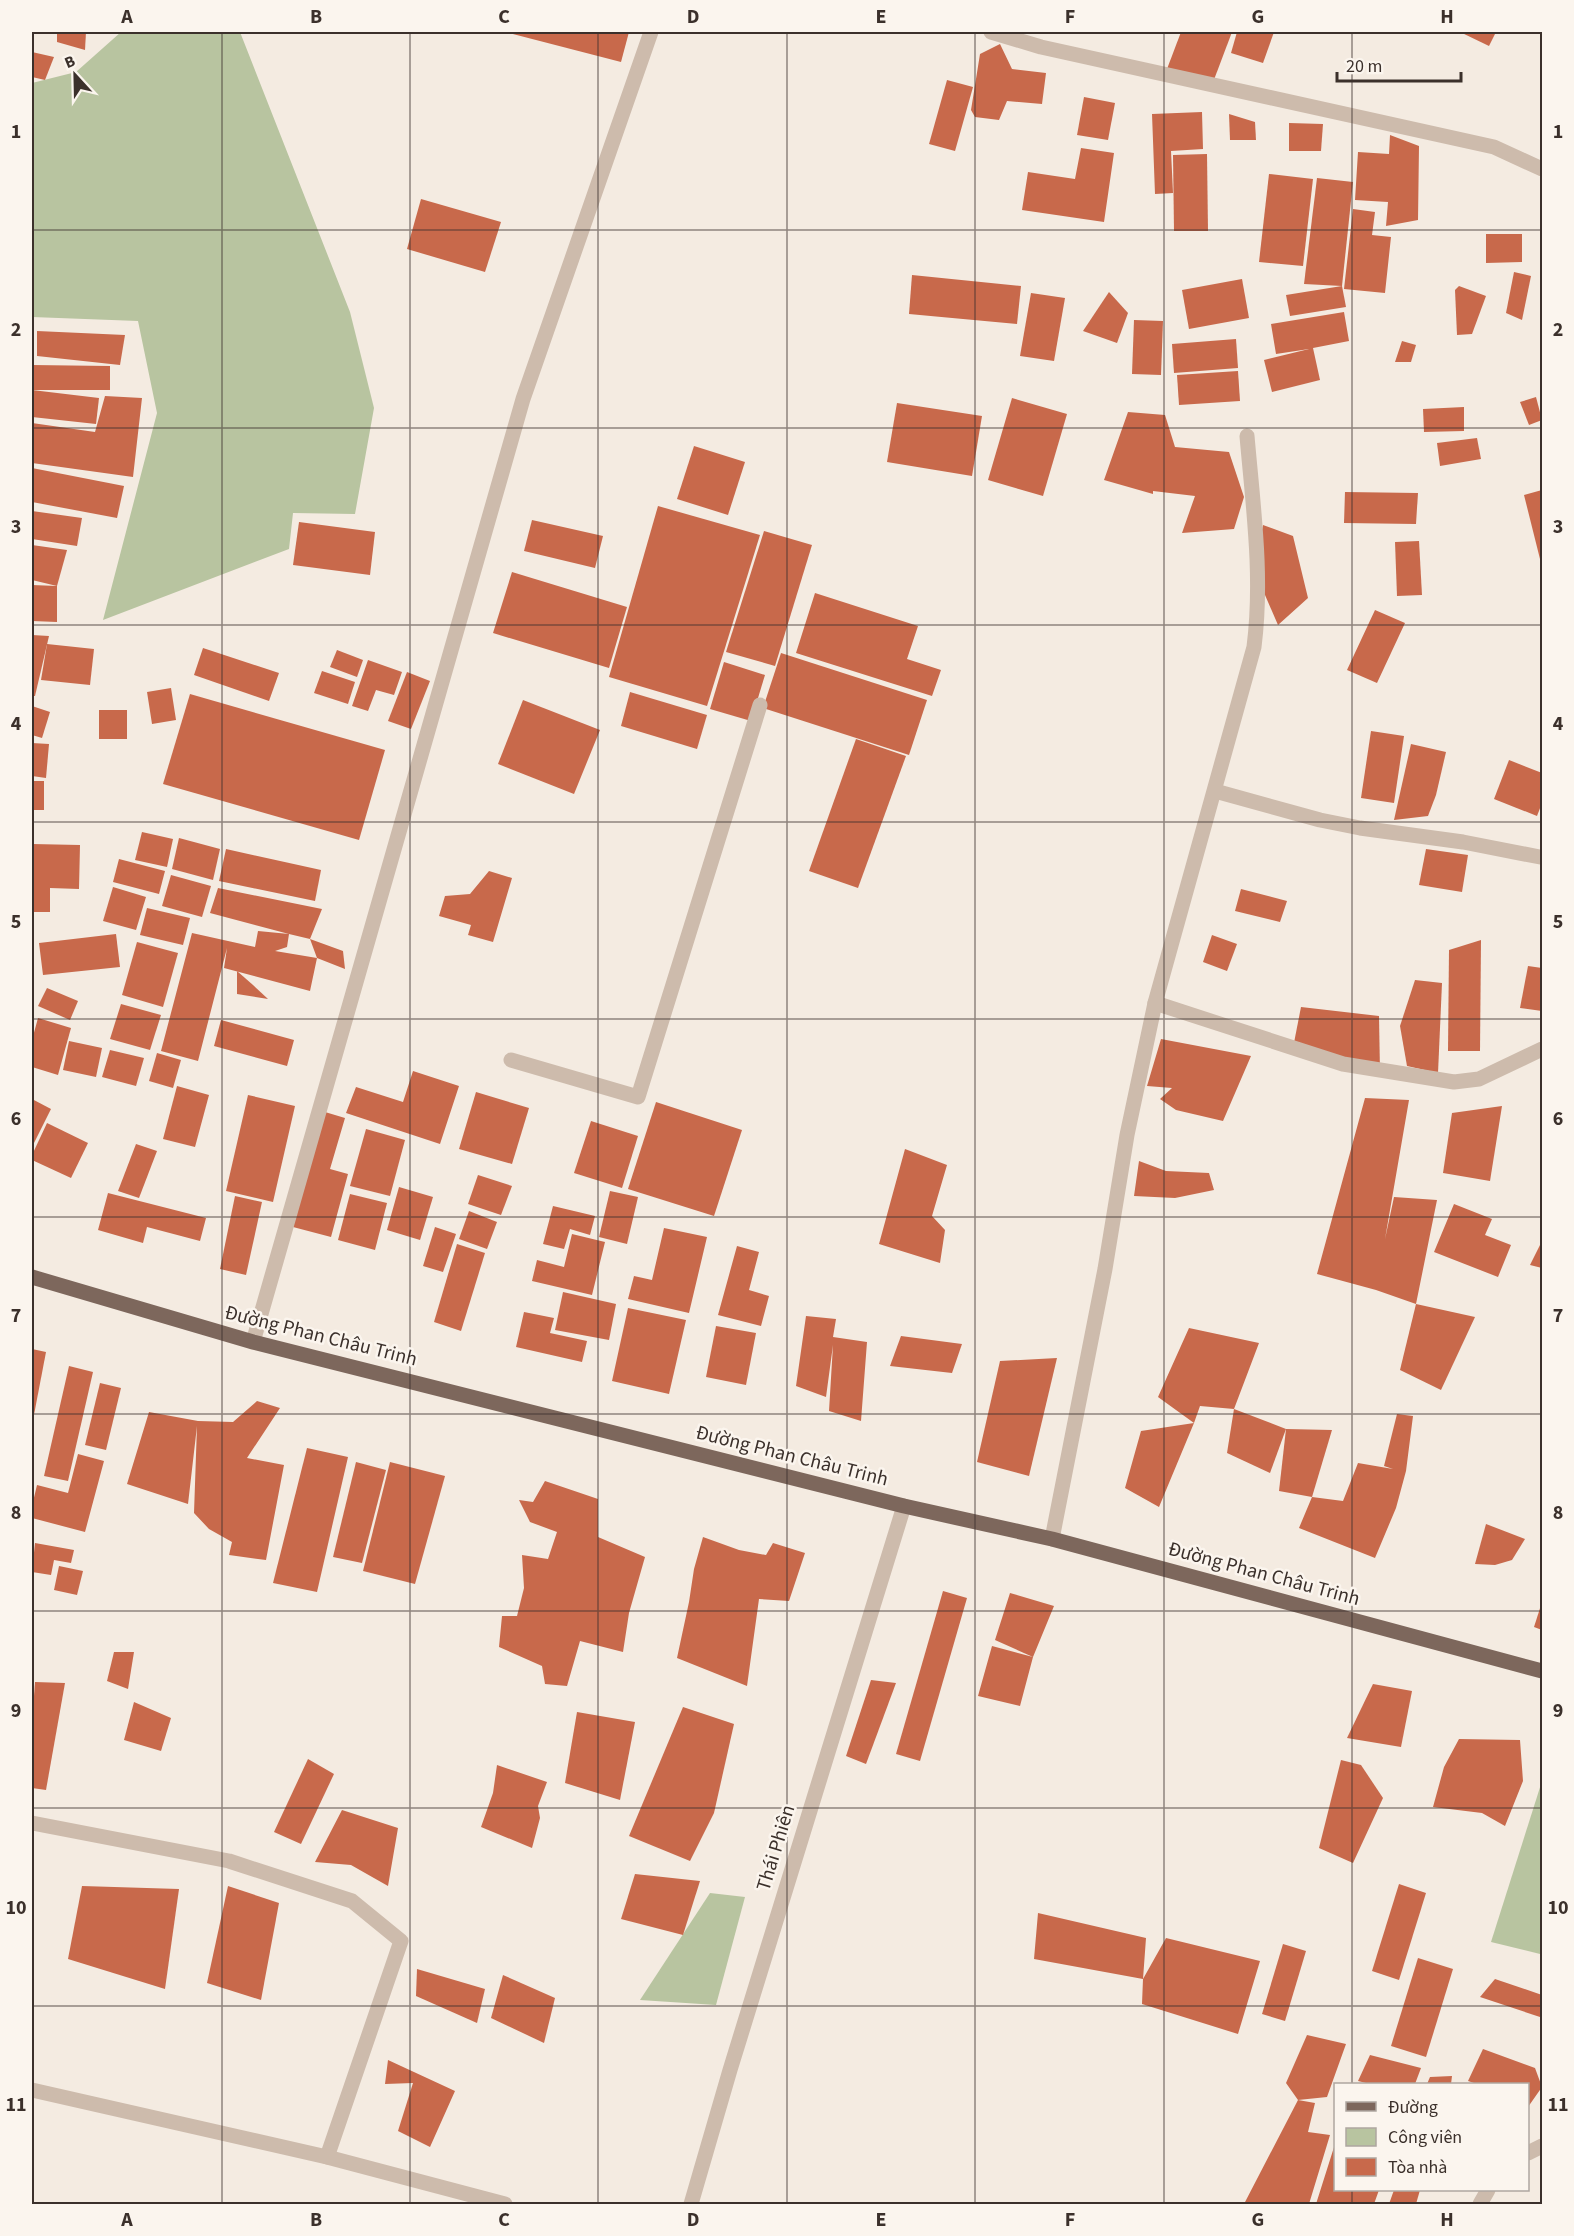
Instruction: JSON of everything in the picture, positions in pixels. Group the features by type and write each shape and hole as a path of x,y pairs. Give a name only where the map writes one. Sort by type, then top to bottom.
{"main road":[{"name":"Đường Phan Châu Trinh","path":"32,1277 253,1342 904,1506 1052,1539 1542,1671"}],"street":[{"path":"253,1342 523,399 651,32"},
{"path":"991,32 1041,47 1494,147 1542,169"},
{"path":"1052,1539 1105,1269 1127,1135 1155,1003 1254,647 1258,612 1254,517 1247,436"},
{"path":"511,1060 638,1097 760,705"},
{"path":"1215,791 1320,820 1360,828 1463,842 1540,857"},
{"path":"1155,1003 1343,1064 1454,1082 1479,1079 1542,1049"},
{"name":"Thái Phiên","path":"691,2205 733,2059 904,1506"},
{"path":"32,1824 229,1861 352,1901 401,1941 327,2157"},
{"path":"32,2090 327,2157 505,2205"},
{"path":"1480,2205 1487,2191"}],"green space":[{"path":"121,32 240,32 350,312 374,408 355,514 293,513 289,549 103,620 157,413 138,321 32,317 32,83 76,72"},
{"path":"1542,1781 1542,1947 1540,1954 1491,1942"},
{"path":"710,1893 745,1897 716,2005 640,2000"}],"building":[{"path":"57,32 86,32 85,50 57,42"},
{"path":"505,32 629,32 621,62"},
{"path":"1181,32 1232,32 1212,85 1167,69"},
{"path":"1237,32 1274,32 1263,63 1231,53"},
{"path":"1460,32 1496,32 1489,46"},
{"path":"1000,44 1012,69 1046,73 1042,104 1007,101 999,120 975,117 971,110 980,54"},
{"path":"32,52 54,57 45,80 32,77"},
{"path":"947,80 973,87 955,151 929,144"},
{"path":"1084,97 1115,103 1108,140 1077,135"},
{"path":"1202,112 1203,149 1171,151 1173,193 1155,194 1152,114"},
{"path":"1229,114 1255,122 1256,140 1230,140"},
{"path":"1289,123 1323,124 1321,151 1289,151"},
{"path":"1390,135 1419,146 1418,220 1386,226 1388,202 1355,200 1358,152 1389,154"},
{"path":"1081,148 1114,153 1104,222 1022,210 1028,172 1075,179"},
{"path":"1207,154 1208,231 1174,231 1173,155"},
{"path":"1269,174 1313,179 1303,266 1259,262"},
{"path":"1317,178 1353,182 1342,286 1304,284"},
{"path":"421,199 501,222 485,272 407,249"},
{"path":"1353,209 1375,212 1372,235 1391,237 1385,293 1344,289"},
{"path":"1486,234 1522,234 1522,262 1486,263"},
{"path":"1514,272 1531,276 1522,320 1506,313"},
{"path":"912,275 1021,286 1017,324 909,314"},
{"path":"1242,279 1249,318 1189,329 1182,290"},
{"path":"1342,286 1346,307 1290,316 1286,295"},
{"path":"1459,286 1486,296 1472,334 1457,335 1455,290"},
{"path":"1109,292 1128,313 1117,343 1083,331"},
{"path":"1031,293 1065,298 1054,361 1020,356"},
{"path":"1344,312 1349,341 1313,348 1320,380 1272,392 1264,360 1309,349 1276,354 1271,324"},
{"path":"1134,320 1163,321 1161,375 1132,374"},
{"path":"37,331 125,335 120,365 37,356"},
{"path":"1236,339 1238,368 1174,373 1172,344"},
{"path":"1402,341 1416,345 1411,362 1395,362"},
{"path":"32,365 110,366 110,390 32,390"},
{"path":"1238,371 1240,401 1179,405 1177,375"},
{"path":"32,390 99,398 96,424 32,417"},
{"path":"105,396 142,398 133,477 32,463 32,423 95,432"},
{"path":"1536,397 1542,420 1529,425 1520,402"},
{"path":"1012,398 1067,414 1043,496 988,480"},
{"path":"897,403 982,416 972,476 887,462"},
{"path":"1464,407 1464,431 1424,432 1423,409"},
{"path":"1128,412 1165,415 1175,447 1229,452 1244,497 1234,529 1182,533 1195,496 1153,491 1153,494 1104,480"},
{"path":"1477,438 1481,459 1440,466 1437,443"},
{"path":"694,446 745,462 728,515 677,499"},
{"path":"32,468 124,486 117,518 32,502"},
{"path":"1542,490 1542,567 1524,495"},
{"path":"1345,492 1418,493 1416,524 1344,523"},
{"path":"658,506 760,535 707,706 609,677"},
{"path":"32,511 82,518 77,546 32,539"},
{"path":"532,520 603,536 595,568 524,551"},
{"path":"299,522 375,532 370,575 293,565"},
{"path":"1263,525 1293,536 1308,598 1278,625 1265,595 1251,584"},
{"path":"764,531 812,545 775,666 726,652"},
{"path":"1419,541 1422,595 1397,596 1395,542"},
{"path":"32,545 67,550 57,586 32,580"},
{"path":"512,572 627,607 609,668 493,633"},
{"path":"32,585 57,586 57,622 32,621"},
{"path":"815,593 918,626 907,659 941,670 932,696 796,653"},
{"path":"1375,610 1405,623 1377,683 1347,670"},
{"path":"32,635 49,636 35,696 32,696"},
{"path":"47,644 94,649 90,685 41,680"},
{"path":"203,648 279,673 269,701 194,675"},
{"path":"337,650 363,660 357,677 330,667"},
{"path":"781,653 927,700 909,755 763,708"},
{"path":"368,660 402,672 394,695 376,690 368,711 352,706"},
{"path":"724,662 765,675 751,721 710,709"},
{"path":"322,671 355,682 348,704 314,693"},
{"path":"407,672 430,681 411,729 388,721"},
{"path":"171,688 176,720 152,724 147,692"},
{"path":"630,692 707,715 697,749 621,726"},
{"path":"190,694 385,750 359,840 163,784"},
{"path":"523,700 600,730 574,794 498,764"},
{"path":"32,706 50,712 42,738 32,735"},
{"path":"99,710 127,710 127,739 99,739"},
{"path":"1371,731 1404,736 1394,803 1361,798"},
{"path":"856,739 906,756 858,888 809,871"},
{"path":"32,743 49,744 46,778 32,776"},
{"path":"1411,744 1446,752 1436,795 1428,816 1394,820"},
{"path":"1509,760 1542,773 1542,803 1537,816 1494,799"},
{"path":"32,781 44,781 44,810 32,810"},
{"path":"142,832 173,839 167,867 135,860"},
{"path":"179,838 220,849 213,880 172,869"},
{"path":"32,844 80,845 79,889 50,888 50,912 32,912"},
{"path":"226,849 321,870 315,901 219,881"},
{"path":"1426,849 1468,855 1462,892 1419,885"},
{"path":"119,859 165,871 159,894 113,882"},
{"path":"489,871 512,878 493,942 468,935 471,925 439,916 445,896 470,894"},
{"path":"171,875 211,886 202,917 162,906"},
{"path":"113,887 146,897 136,930 103,921"},
{"path":"218,888 322,909 310,939 210,913"},
{"path":"1241,889 1287,901 1280,922 1235,911"},
{"path":"147,908 190,918 183,945 140,935"},
{"path":"258,931 289,934 287,947 275,951 317,958 310,991 224,968 227,948 198,1061 161,1051 192,933 255,947"},
{"path":"116,934 120,967 43,975 39,943"},
{"path":"1212,935 1237,944 1227,971 1203,962"},
{"path":"310,939 343,951 345,969 317,958"},
{"path":"1481,940 1480,1051 1448,1051 1449,950"},
{"path":"137,942 178,953 163,1007 122,995"},
{"path":"1528,966 1542,968 1542,1011 1520,1008"},
{"path":"237,971 253,985 268,999 237,994"},
{"path":"1415,980 1442,983 1438,1073 1407,1066 1400,1026"},
{"path":"47,988 78,1001 70,1020 38,1006"},
{"path":"121,1004 161,1015 150,1050 110,1039"},
{"path":"1301,1007 1379,1016 1380,1073 1292,1053"},
{"path":"38,1018 71,1028 58,1075 32,1067 32,1040"},
{"path":"221,1020 294,1040 287,1066 214,1046"},
{"path":"1161,1039 1251,1056 1223,1121 1176,1110 1160,1099 1172,1088 1147,1086"},
{"path":"69,1041 102,1048 96,1077 63,1070"},
{"path":"110,1050 144,1058 136,1086 102,1077"},
{"path":"157,1053 181,1060 173,1088 149,1081"},
{"path":"413,1071 459,1086 440,1144 346,1113 356,1087 403,1102"},
{"path":"177,1086 209,1095 195,1147 163,1139"},
{"path":"476,1092 529,1108 512,1164 459,1149"},
{"path":"248,1095 295,1106 273,1202 226,1191"},
{"path":"1365,1098 1409,1100 1385,1239 1394,1197 1437,1200 1416,1304 1317,1274"},
{"path":"32,1099 51,1109 32,1147"},
{"path":"656,1102 742,1130 714,1216 628,1189"},
{"path":"1502,1106 1490,1181 1443,1173 1452,1113"},
{"path":"325,1112 345,1118 330,1169 348,1174 331,1237 293,1227"},
{"path":"591,1121 638,1136 622,1188 574,1173"},
{"path":"47,1123 88,1143 71,1178 32,1160 32,1155"},
{"path":"366,1129 405,1140 390,1196 350,1186"},
{"path":"136,1144 157,1151 139,1198 118,1191"},
{"path":"905,1149 947,1165 932,1216 945,1230 940,1263 879,1244"},
{"path":"1139,1161 1166,1171 1209,1173 1214,1190 1175,1198 1134,1196"},
{"path":"478,1175 512,1186 501,1215 468,1204"},
{"path":"399,1187 433,1197 420,1240 387,1230"},
{"path":"610,1191 638,1197 627,1244 599,1237"},
{"path":"108,1193 206,1218 200,1241 147,1227 143,1243 98,1230"},
{"path":"350,1194 387,1203 375,1250 338,1240"},
{"path":"235,1196 262,1202 246,1275 220,1269"},
{"path":"1454,1204 1492,1219 1485,1235 1511,1245 1498,1277 1434,1252"},
{"path":"553,1206 595,1216 590,1235 570,1229 564,1249 543,1244"},
{"path":"469,1211 497,1222 487,1249 459,1239"},
{"path":"435,1227 456,1234 443,1272 423,1266"},
{"path":"664,1228 707,1237 689,1313 628,1299 634,1276 652,1280"},
{"path":"572,1234 605,1242 592,1295 532,1281 537,1260 564,1267"},
{"path":"1542,1241 1542,1268 1530,1265"},
{"path":"457,1244 485,1253 461,1331 434,1322"},
{"path":"737,1246 759,1252 749,1290 769,1296 761,1326 718,1315"},
{"path":"563,1292 616,1304 609,1340 555,1330"},
{"path":"1416,1304 1475,1317 1441,1390 1400,1370"},
{"path":"628,1308 686,1320 669,1394 612,1381"},
{"path":"524,1312 554,1318 550,1333 587,1341 582,1362 516,1347"},
{"path":"806,1316 836,1319 833,1337 867,1342 861,1421 829,1411 833,1345 826,1397 796,1386"},
{"path":"716,1326 756,1333 746,1385 706,1377"},
{"path":"1189,1328 1259,1343 1234,1409 1200,1406 1194,1423 1158,1397"},
{"path":"901,1336 962,1344 952,1373 890,1366"},
{"path":"32,1349 46,1352 33,1420 32,1419"},
{"path":"1057,1358 1029,1476 977,1462 1000,1361"},
{"path":"69,1366 93,1372 68,1481 44,1476"},
{"path":"100,1383 121,1388 106,1450 85,1445"},
{"path":"257,1401 280,1408 247,1458 284,1465 266,1560 229,1555 232,1542 209,1529 194,1513 197,1426 188,1504 127,1484 149,1412 198,1421 233,1422"},
{"path":"1234,1409 1286,1429 1270,1473 1227,1453"},
{"path":"1397,1414 1413,1416 1406,1471 1396,1508 1375,1558 1299,1528 1312,1497 1343,1501 1358,1463 1393,1469 1384,1466"},
{"path":"1194,1423 1159,1507 1125,1488 1141,1431"},
{"path":"1286,1429 1332,1430 1312,1497 1279,1491"},
{"path":"307,1448 348,1457 317,1592 273,1583"},
{"path":"78,1454 104,1461 85,1532 32,1518 37,1485 68,1493"},
{"path":"356,1462 386,1470 362,1563 333,1557"},
{"path":"390,1462 445,1476 415,1584 363,1571"},
{"path":"545,1481 598,1499 598,1537 645,1557 629,1613 623,1652 580,1641 567,1686 545,1684 542,1666 499,1647 502,1616 517,1616 524,1588 522,1555 548,1559 557,1532 530,1522 519,1500 533,1502"},
{"path":"1486,1524 1525,1539 1512,1560 1495,1565 1475,1564"},
{"path":"703,1537 739,1550 766,1555 773,1543 805,1553 789,1601 759,1599 747,1686 677,1658 694,1569"},
{"path":"35,1543 74,1550 71,1563 54,1560 51,1575 32,1572"},
{"path":"59,1566 83,1571 77,1595 54,1590"},
{"path":"943,1591 967,1598 920,1761 896,1754"},
{"path":"1010,1593 1054,1606 1033,1657 995,1640"},
{"path":"1542,1602 1542,1630 1534,1627"},
{"path":"992,1646 1033,1657 1020,1706 978,1696"},
{"path":"114,1652 134,1652 128,1689 107,1681"},
{"path":"871,1680 896,1683 866,1764 846,1756"},
{"path":"35,1682 65,1683 46,1790 32,1788 32,1724"},
{"path":"1373,1684 1412,1691 1401,1747 1347,1738"},
{"path":"134,1702 171,1718 161,1751 124,1740"},
{"path":"683,1707 734,1724 714,1813 690,1861 629,1836"},
{"path":"577,1712 635,1722 620,1800 565,1783"},
{"path":"1459,1739 1520,1740 1523,1781 1505,1826 1482,1813 1433,1807 1444,1767"},
{"path":"308,1759 334,1774 301,1844 274,1832"},
{"path":"1341,1760 1361,1765 1383,1798 1353,1863 1319,1848"},
{"path":"497,1765 547,1782 538,1806 540,1818 532,1848 481,1827 493,1793"},
{"path":"342,1810 398,1828 388,1886 351,1865 315,1862"},
{"path":"635,1874 700,1881 683,1935 621,1919"},
{"path":"1399,1884 1426,1893 1399,1980 1372,1971"},
{"path":"82,1886 179,1889 165,1989 68,1959"},
{"path":"228,1886 279,1903 261,2000 207,1983"},
{"path":"1038,1913 1146,1938 1143,1979 1034,1959"},
{"path":"1166,1938 1260,1961 1238,2034 1142,2004 1143,1979"},
{"path":"1283,1944 1306,1951 1285,2021 1262,2014"},
{"path":"1418,1958 1453,1969 1426,2057 1391,2046"},
{"path":"417,1969 485,1989 477,2023 416,1996"},
{"path":"503,1975 555,1998 544,2043 491,2018"},
{"path":"1495,1979 1542,1995 1540,2017 1480,1997"},
{"path":"1307,2035 1346,2044 1327,2097 1298,2100 1286,2083"},
{"path":"1483,2049 1535,2068 1542,2087 1529,2106 1529,2083 1474,2083 1468,2081"},
{"path":"1370,2055 1421,2068 1415,2083 1358,2081"},
{"path":"388,2060 455,2091 430,2147 398,2131 413,2083 385,2084"},
{"path":"1452,2076 1451,2083 1427,2083 1430,2077"},
{"path":"1298,2100 1315,2103 1308,2132 1330,2135 1309,2204 1244,2204"},
{"path":"1334,2147 1334,2191 1379,2191 1374,2204 1316,2204"},
{"path":"1394,2191 1420,2191 1416,2204 1389,2204"}]}
